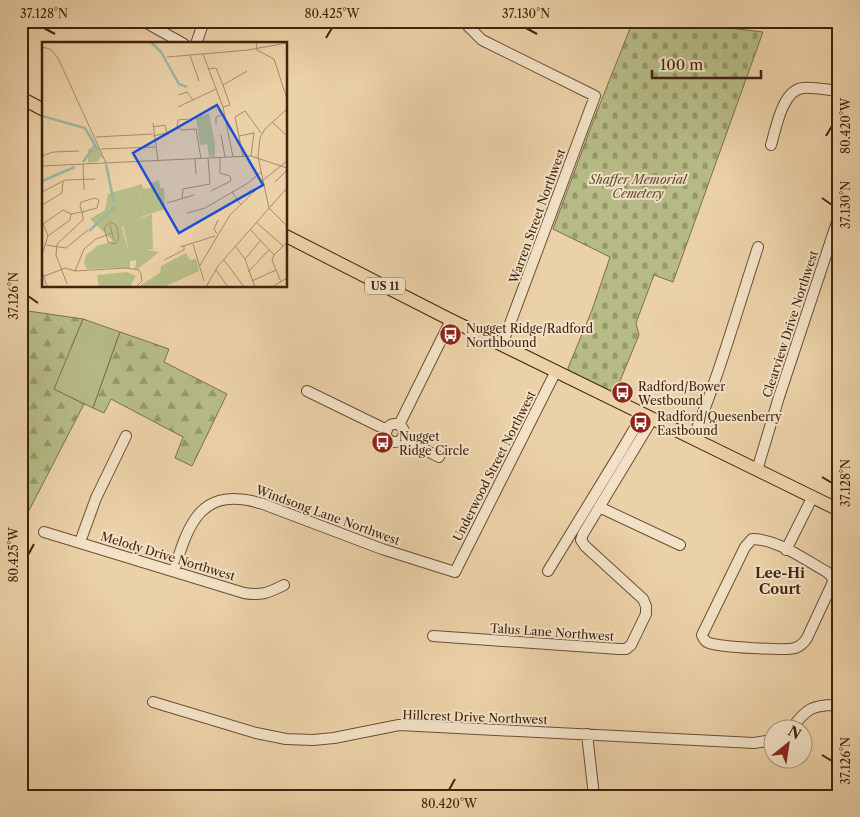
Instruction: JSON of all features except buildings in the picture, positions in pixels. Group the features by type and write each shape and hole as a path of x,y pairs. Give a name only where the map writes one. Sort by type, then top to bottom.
{"main road":[{"path":"21,98 42,109"},
{"name":"US 11","path":"288,237 451,320 836,509"}],"street":[{"path":"143,21 180,42"},
{"path":"197,42 204,21"},
{"name":"Warren Street Northwest","path":"463,21 482,40 595,96 502,345"},
{"path":"771,144 785,101 792,93 803,88 839,91"},
{"name":"Clearview Drive Northwest","path":"757,470 839,216"},
{"path":"693,438 721,362 758,247"},
{"path":"399,425 451,320"},
{"name":"Underwood Street Northwest","path":"455,572 556,371"},
{"path":"307,391 387,430"},
{"path":"548,571 620,453 648,416"},
{"name":"Talus Lane Northwest","path":"433,636 620,649 626,649 631,645 646,614 646,606 643,599 580,540 648,416"},
{"path":"390,425 399,425 404,432 402,438 395,442 390,440 386,436 390,425"},
{"path":"80,542 96,498 126,436"},
{"path":"402,438 439,456"},
{"path":"836,509 839,494"},
{"name":"Windsong Lane Northwest","path":"174,571 180,551 197,516 206,506 216,500 230,498 246,499 262,504 382,549 455,572"},
{"path":"786,550 812,498"},
{"path":"599,507 680,546"},
{"name":"Melody Drive Northwest","path":"44,532 257,596 284,585"},
{"path":"752,539 762,539 786,550 832,577 833,582 802,645 789,649 722,645 708,643 704,640 702,635 745,547 752,539"},
{"name":"Hillcrest Drive Northwest","path":"153,702 256,733 286,739 313,740 334,738 399,725 754,743 762,742"},
{"path":"798,720 812,707 825,704 839,705"},
{"path":"587,734 594,796"}],"green space":[{"name":"Shaffer Memorial Cemetery","path":"633,21 670,21 763,32 673,282 654,275 636,323 639,335 615,393 569,371 568,368 592,310 610,257 553,229"},
{"path":"21,310 83,319 54,389 84,404 21,526"},
{"path":"83,319 120,332 93,408 53,389"},
{"path":"120,332 169,349 164,362 227,394 192,466 175,458 183,437 111,399 104,413 93,408"}],"place":[{"name":"Nugget Ridge/Radford Northbound","path":"450,335"},
{"name":"Radford/Bower Westbound","path":"622,393"},
{"name":"Radford/Quesenberry Eastbound","path":"641,423"},
{"name":"Nugget Ridge Circle","path":"383,443"}],"district":[{"name":"Lee-Hi Court","path":"780,582"}]}
